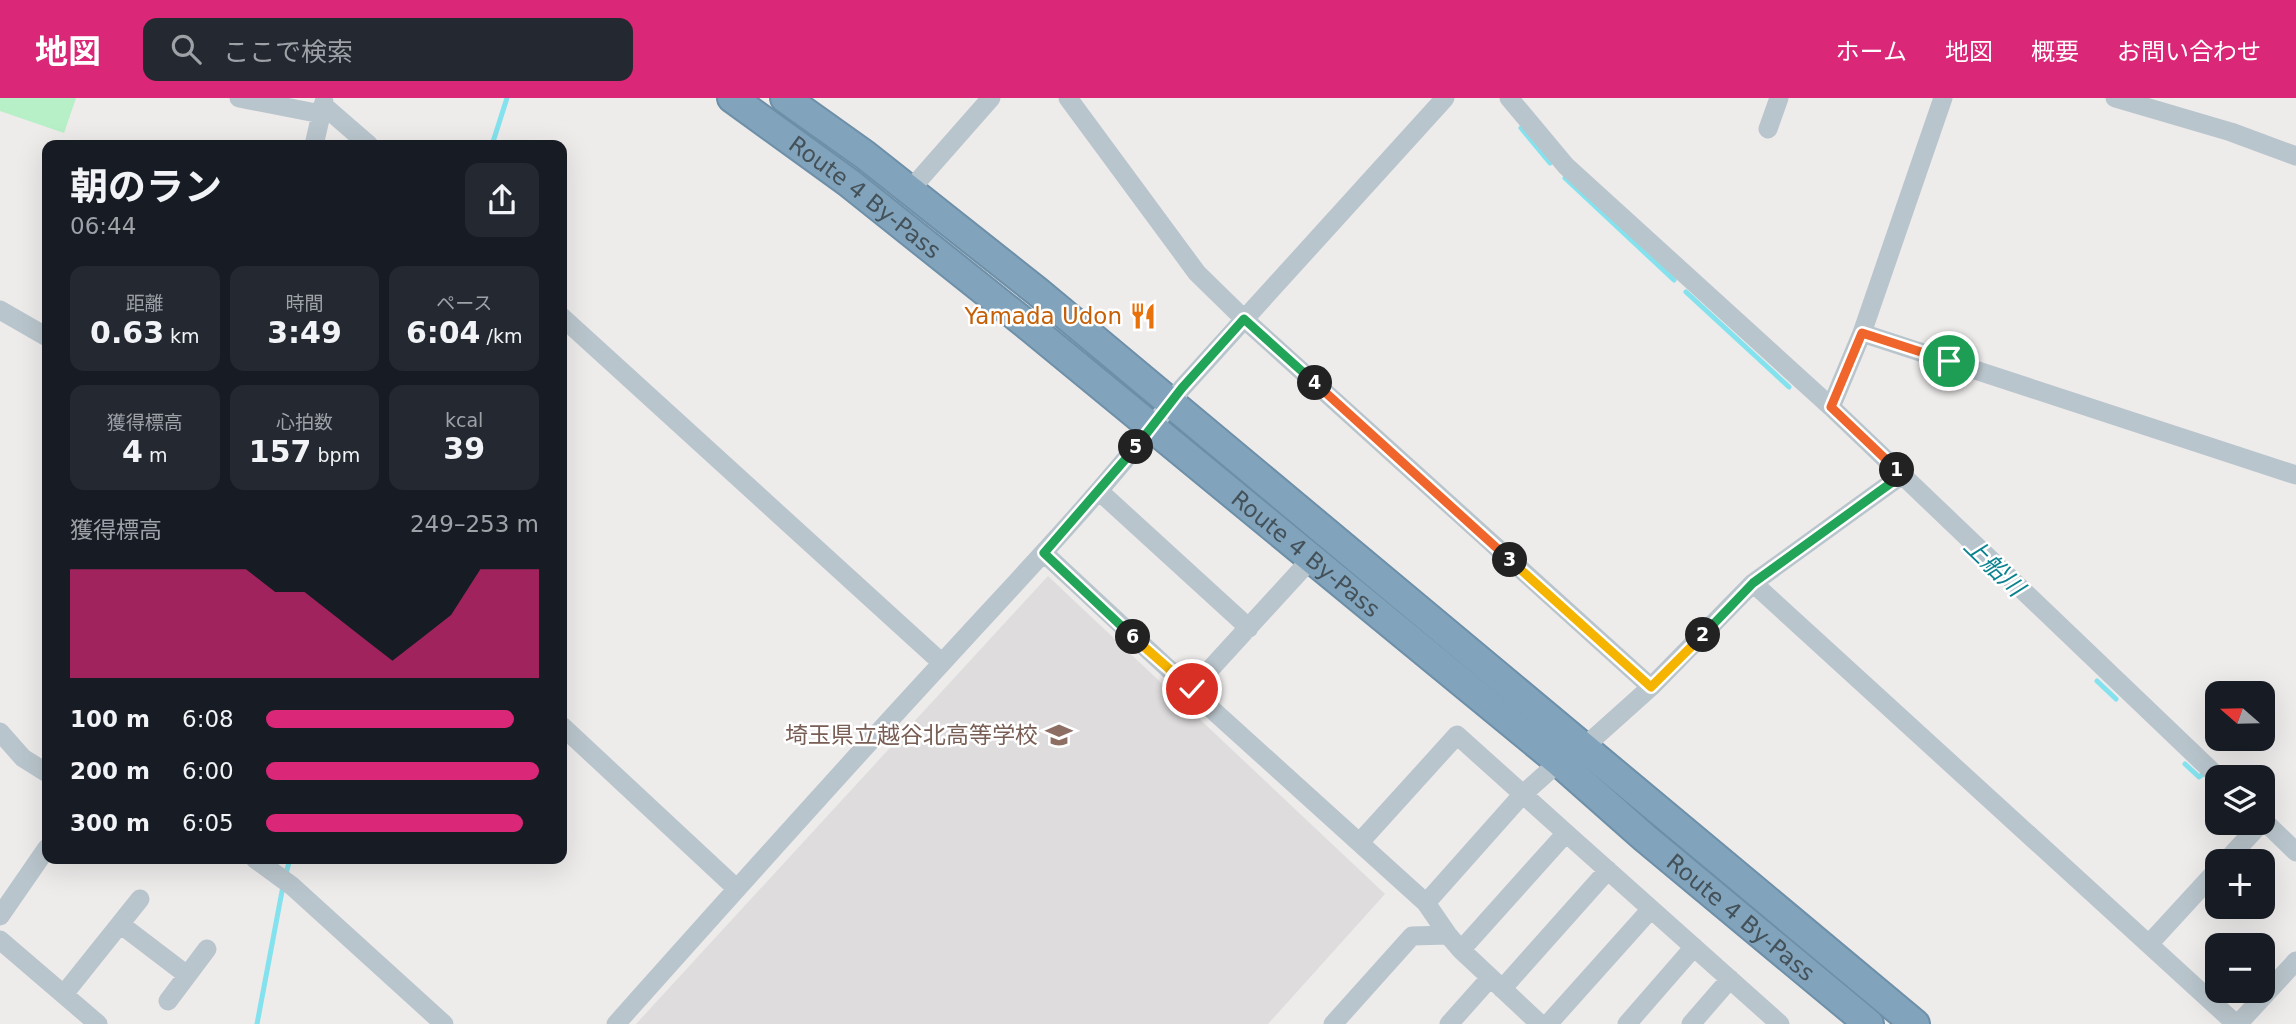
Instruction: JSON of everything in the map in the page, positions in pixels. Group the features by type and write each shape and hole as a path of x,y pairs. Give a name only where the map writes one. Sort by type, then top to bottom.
{"highway":[{"name":"Route 4 By-Pass","path":"732,98 900,223 1312,558 1559,762 1645,838 1868,1024"},
{"name":"Route 4 By-Pass","path":"785,98 910,190 1171,402 1915,1024"}],"street":[{"path":"239,98 323,106 363,140"},
{"path":"910,190 991,98"},
{"path":"1068,98 1197,273 1244,319 1651,687"},
{"path":"616,1024 1044,553 1244,319 1445,98"},
{"path":"1509,98 1566,166 1831,407 2205,765"},
{"path":"1768,129 1779,98"},
{"path":"1831,407 1862,333 1942,98"},
{"path":"2115,98 2231,132 2296,156"},
{"path":"315,140 323,106"},
{"path":"0,310 42,334"},
{"path":"567,322 942,663"},
{"path":"1862,333 2296,475"},
{"path":"1584,747 1651,687 1753,583 1902,475"},
{"path":"1099,491 1249,628"},
{"path":"1044,553 1426,902 1461,950 1540,1024"},
{"path":"1192,689 1312,558"},
{"path":"1753,583 2233,1023 2296,961"},
{"path":"567,731 737,888"},
{"path":"0,732 23,758 42,770"},
{"path":"1360,842 1457,735 1730,979 1759,1017 1780,1024"},
{"path":"1426,902 1522,795 1559,762"},
{"path":"1461,950 1566,833"},
{"path":"2237,849 2250,835"},
{"path":"2274,835 2296,852"},
{"path":"0,916 42,855"},
{"path":"262,864 292,886 444,1024"},
{"path":"1449,1024 1497,983 1608,870"},
{"path":"2149,944 2205,883"},
{"path":"64,994 140,899"},
{"path":"1548,1024 1651,909"},
{"path":"120,924 187,975"},
{"path":"1333,1024 1412,936 1448,934"},
{"path":"0,940 98,1024"},
{"path":"1627,1024 1694,947"},
{"path":"168,1001 207,949"},
{"path":"1691,1024 1730,979"}],"shaded area":[{"name":"埼玉県立越谷北高等学校","path":"1048,576 1385,894 1268,1024 636,1024"}],"green space":[{"path":"0,98 76,98 64,133 0,111"}],"waterway":[{"path":"494,140 507,98"},
{"name":"上船川","path":"1521,128 1550,163"},
{"name":"上船川","path":"1565,178 1674,280"},
{"name":"上船川","path":"1686,292 1789,387"},
{"name":"上船川","path":"2097,681 2116,699"},
{"path":"2185,764 2199,777 2205,773"},
{"path":"285,877 289,864"},
{"path":"257,1024 283,886"}],"place":[{"name":"Yamada Udon","path":"1143,316"},
{"name":"埼玉県立越谷北高等学校","path":"1059,735"}],"route":[{"path":"1192,689 1044,553 1152,428 1182,388 1244,319 1651,687 1753,583 1902,475 1831,407 1862,333 1949,361"}]}
